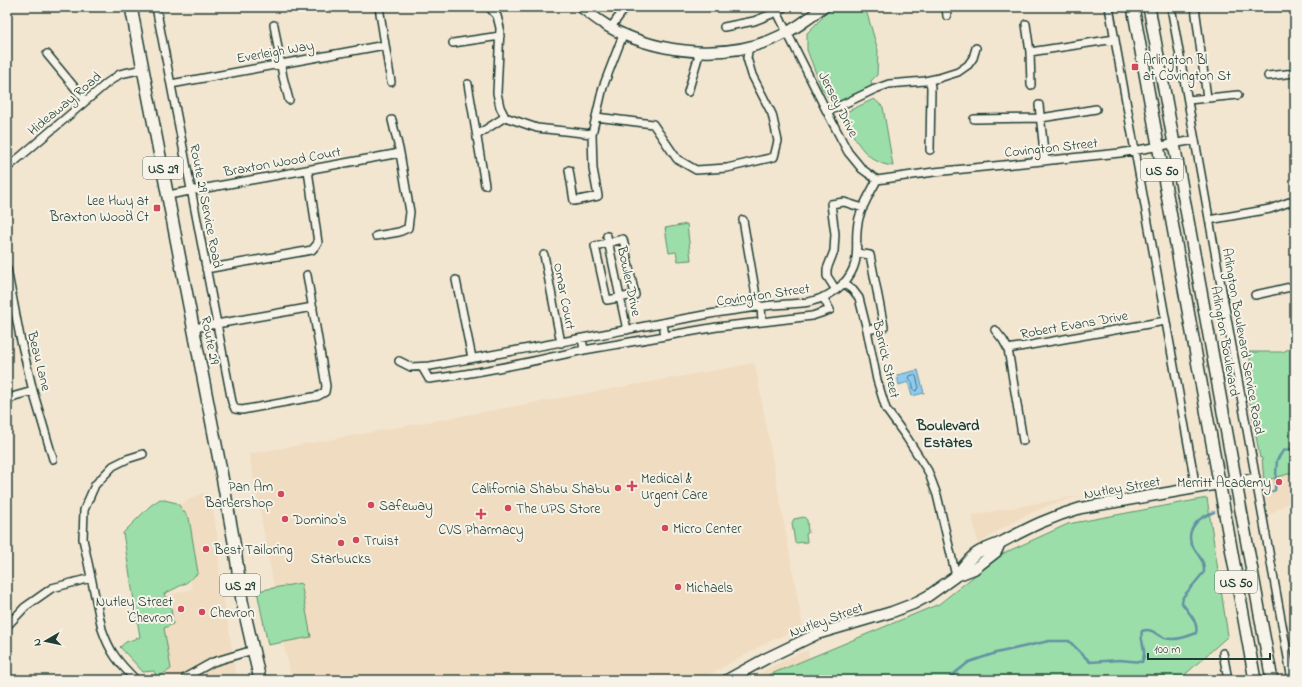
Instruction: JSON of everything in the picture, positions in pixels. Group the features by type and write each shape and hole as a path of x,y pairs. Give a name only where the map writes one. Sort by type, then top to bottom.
{"main road":[{"name":"Route 29","path":"131,7 221,467 234,542 242,601 260,680"},
{"path":"581,7 623,35 671,49 700,51 729,50 773,39 788,32 823,7"},
{"name":"US 50","path":"1133,7 1255,680"},
{"name":"Arlington Boulevard","path":"1148,7 1196,258 1272,680"},
{"name":"Nutley Street","path":"727,680 817,634 892,612 913,604 928,596 956,576 967,561 976,553 1000,543 1041,521 1081,508 1236,481"}],"street":[{"name":"Route 29 Service Road","path":"156,7 232,402 235,409 242,410 313,397 325,392 326,386 313,307"},
{"path":"379,7 391,82"},
{"path":"489,7 497,16 500,28 497,93 500,107 506,118 537,128 592,134"},
{"path":"611,27 626,7"},
{"path":"724,27 754,22 777,12 784,7"},
{"path":"946,7 947,16"},
{"path":"1109,7 1196,488"},
{"name":"Arlington Boulevard Service Road","path":"1171,7 1292,680"},
{"path":"1195,7 1207,98"},
{"name":"Jersey Drive","path":"777,12 848,152 858,165 877,180"},
{"path":"1026,24 1030,52 1031,85"},
{"path":"274,25 280,63 289,100"},
{"path":"569,170 574,201 598,196 593,169 592,134 603,87 623,35"},
{"path":"453,43 500,36"},
{"path":"1030,52 1115,38"},
{"name":"Everleigh Way","path":"170,84 385,45"},
{"path":"596,117 653,124 677,159 696,170 727,168 774,157 778,141 772,114 752,75 747,58 748,46"},
{"path":"827,112 888,84 930,80 958,72 968,65 973,58 976,48"},
{"path":"688,92 700,51"},
{"path":"47,54 85,100"},
{"name":"Hideaway Road","path":"7,168 85,100 107,83 120,74 143,69"},
{"path":"1268,76 1295,73"},
{"path":"930,80 930,150"},
{"path":"468,84 485,185"},
{"path":"1188,100 1238,95"},
{"path":"1039,105 1045,161"},
{"path":"974,119 1041,118 1096,109"},
{"path":"477,135 506,118"},
{"path":"376,236 399,232 408,228 410,212 400,153 392,120"},
{"name":"Covington Street","path":"399,361 411,366 422,367 760,306 808,302 823,298 836,290 852,271 857,252 857,230 859,219 877,180 934,172 1120,153 1195,140"},
{"name":"Braxton Wood Court","path":"168,195 400,153"},
{"path":"206,269 312,250 315,248 318,243 308,170"},
{"path":"1209,220 1270,209 1295,200"},
{"path":"836,290 827,276 827,269 834,251 836,234 831,204 844,202 863,208"},
{"path":"743,220 762,322"},
{"path":"623,239 635,295 607,300 595,246 608,240 623,239"},
{"name":"Bowler Drive","path":"608,240 627,330"},
{"path":"857,252 870,255 884,327 867,330"},
{"name":"Omar Court","path":"544,255 561,343"},
{"name":"Beau Lane","path":"7,268 20,337 33,391 53,459"},
{"path":"194,328 313,307 307,275"},
{"path":"456,280 472,358"},
{"name":"Barrick Street","path":"843,283 859,298 877,380 886,409 928,471 937,495 956,576"},
{"path":"1255,295 1295,286"},
{"path":"422,367 429,379 454,376 584,350 717,327 812,316 830,310 823,298"},
{"name":"Robert Evans Drive","path":"1023,441 1008,349 1165,321"},
{"path":"663,323 665,336"},
{"path":"995,330 1008,349"},
{"path":"582,338 584,350"},
{"path":"7,402 15,396 33,391"},
{"path":"136,680 115,658 106,642 83,539 84,510 95,485 113,466 127,459 143,454"},
{"name":"Nutley Street","path":"1236,481 1256,477"},
{"path":"7,626 26,608 52,588 91,578"},
{"path":"186,677 213,662 253,650"},
{"path":"1223,653 1228,680"}],"shaded area":[{"path":"755,363 803,627 766,643 700,680 292,680 283,642 311,637 301,583 274,587 249,454"},
{"name":"Merritt Academy","path":"1295,462 1295,499 1269,515 1260,465"},
{"path":"202,493 211,495 217,535 220,582 238,680 168,679 156,598 192,589 178,505"},
{"path":"1083,495 1050,505 1024,516 996,532 978,545 972,515"},
{"path":"1295,624 1295,656 1294,656 1289,625"},
{"path":"808,650 813,680 747,680 790,657"}],"green space":[{"path":"833,7 865,7 878,50 877,75 871,81 872,87 834,104 822,89 807,50 807,33"},
{"path":"874,99 883,107 893,166 874,160 861,148 842,114"},
{"path":"687,224 691,260 678,261 676,252 669,253 665,228"},
{"path":"1295,345 1295,472 1264,481 1262,458 1260,458 1247,386 1253,381 1249,352 1283,352"},
{"path":"1207,498 1228,636 1179,680 757,680 939,604 1002,554 1068,524"},
{"path":"160,499 177,503 189,518 198,573 186,583 164,594 171,608 173,624 164,628 171,669 157,678 154,671 143,672 120,647 126,642 140,637 123,533 150,506"},
{"path":"804,517 807,520 807,542 795,543 792,523 794,519"},
{"path":"301,583 311,637 268,645 257,591"}],"water":[{"path":"918,370 924,393 912,396 908,382 899,385 897,375"}],"waterway":[{"path":"1267,493 1275,490 1277,460 1283,451 1295,448"},
{"path":"946,680 969,662 996,653 1049,641 1069,641 1090,662 1119,660 1142,662 1144,657 1141,635 1142,631 1149,630 1169,639 1177,639 1196,633 1196,625 1182,603 1183,597 1204,572 1203,563 1191,543 1190,534 1199,520 1214,512"}],"place":[{"name":"Arlington Bl at Covington St","path":"1135,67"},
{"name":"Lee Hwy at Braxton Wood Ct","path":"157,208"},
{"name":"Merritt Academy","path":"1279,482"},
{"name":"Medical & Urgent Care","path":"632,486"},
{"name":"California Shabu Shabu","path":"618,488"},
{"name":"Pan Am Barbershop","path":"281,494"},
{"name":"Safeway","path":"371,505"},
{"name":"The UPS Store","path":"508,508"},
{"name":"CVS Pharmacy","path":"481,514"},
{"name":"Domino's","path":"285,519"},
{"name":"Micro Center","path":"665,528"},
{"name":"Truist","path":"356,540"},
{"name":"Starbucks","path":"341,543"},
{"name":"Best Tailoring","path":"206,549"},
{"name":"Michaels","path":"678,587"},
{"name":"Nutley Street Chevron","path":"181,609"},
{"name":"Chevron","path":"202,612"}],"district":[{"name":"Boulevard Estates","path":"948,434"}]}
